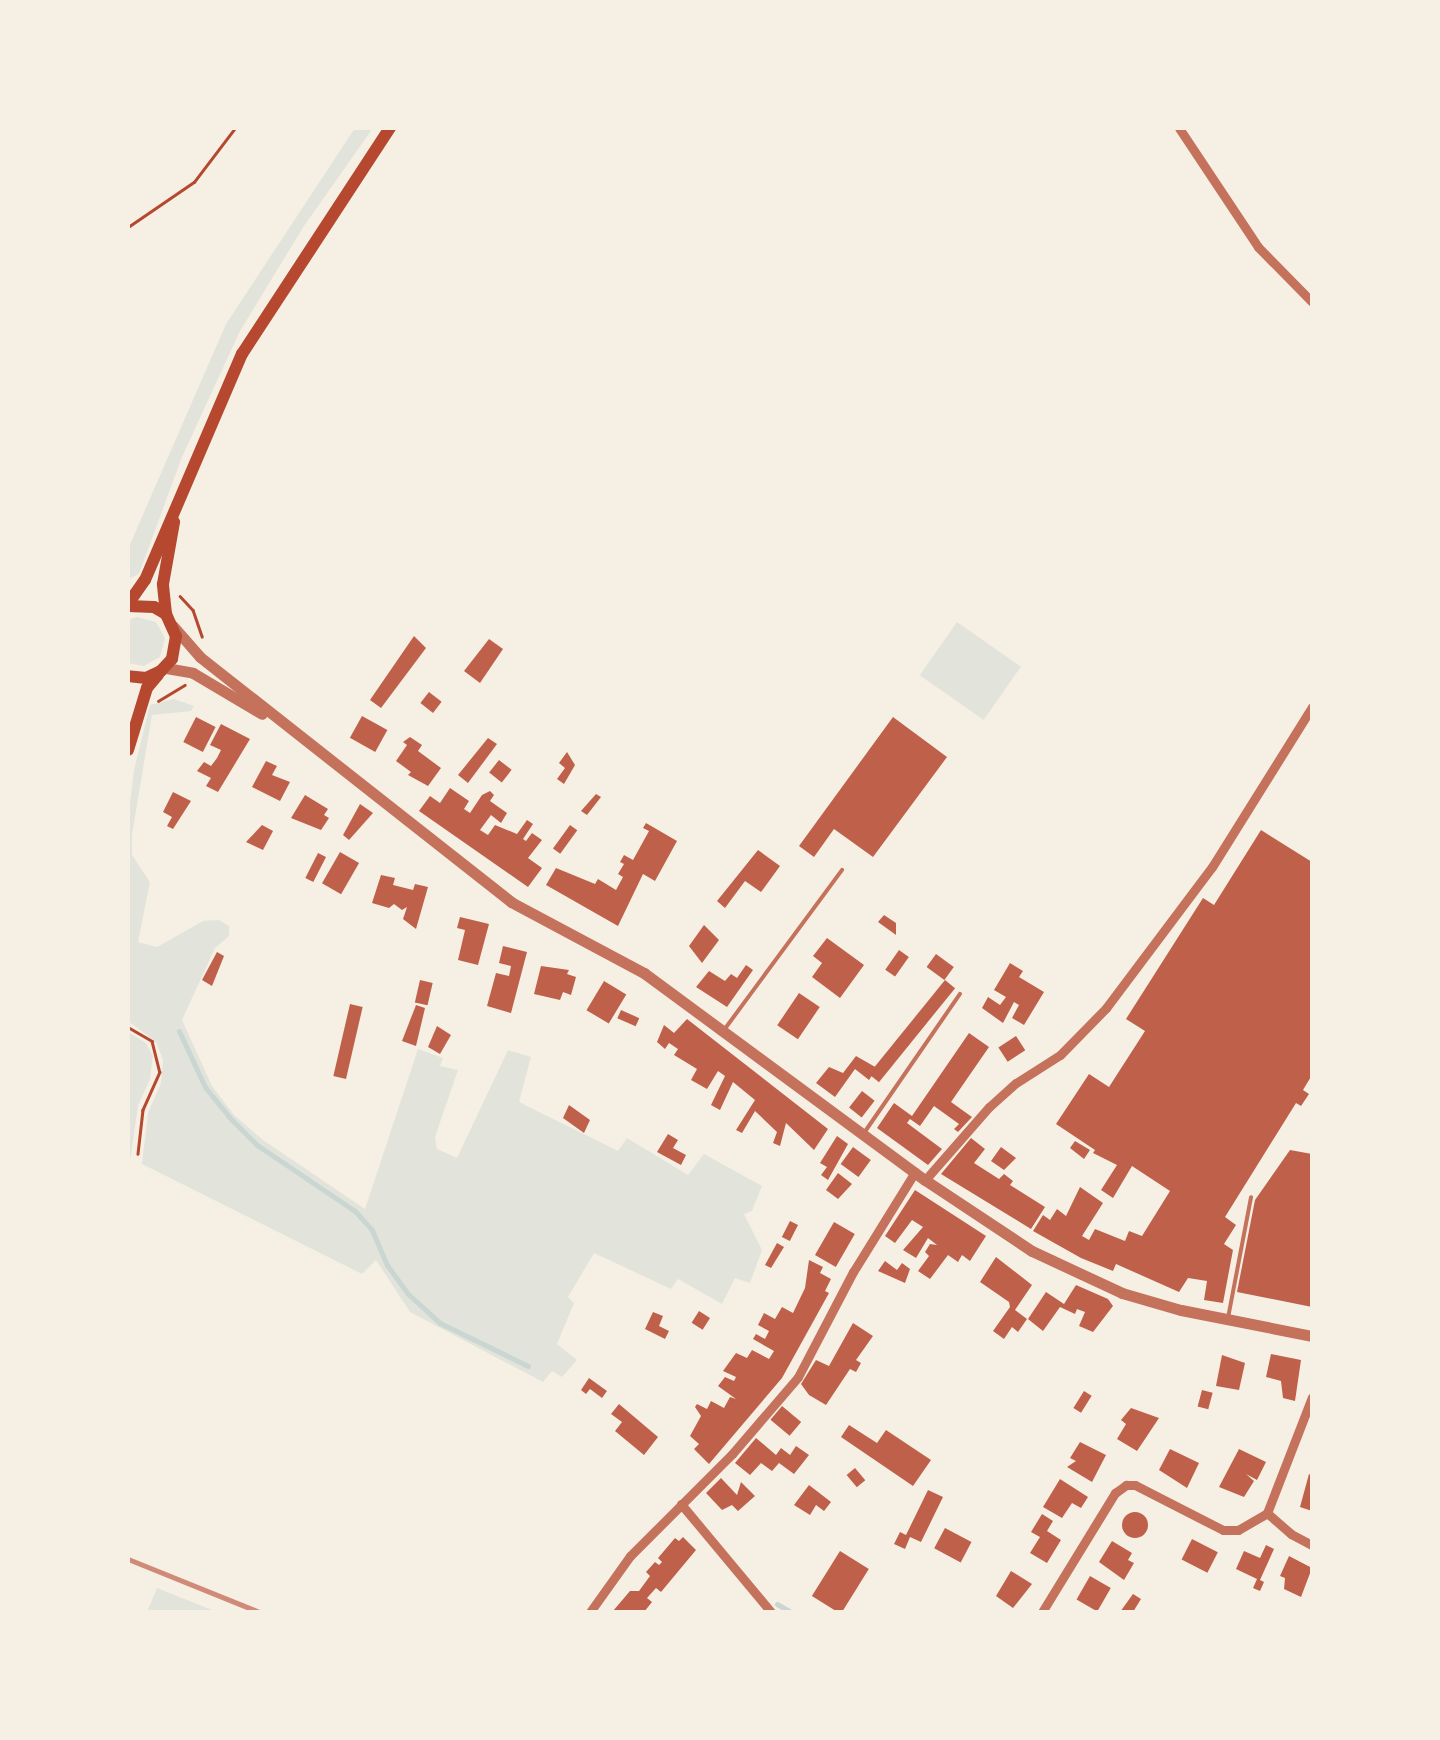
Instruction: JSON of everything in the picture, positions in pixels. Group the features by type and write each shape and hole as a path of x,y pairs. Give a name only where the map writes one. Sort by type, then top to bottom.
{"main road":[{"path":"128,605 144,580 242,354 390,128"},
{"path":"128,750 147,688 164,670 176,648 163,584 180,495"},
{"path":"128,605 154,606 169,620"},
{"path":"128,676 146,678 164,670"}],"street":[{"path":"1179,128 1258,248 1312,302"},
{"path":"169,620 200,657 511,902 644,973 920,1176 1064,1268 1122,1293 1312,1336"},
{"path":"164,670 193,674 304,740"},
{"path":"590,1612 630,1556 732,1454 798,1377 853,1272 920,1176 1016,1082 1060,1055 1106,1008 1212,867 1312,708"},
{"path":"1042,1612 1115,1493 1126,1484 1223,1530 1238,1530 1266,1513 1312,1397"},
{"path":"680,1504 771,1612"},
{"path":"1266,1513 1312,1545"}],"lane":[{"path":"724,1030 842,870"},
{"path":"864,1133 960,994"},
{"path":"1228,1318 1251,1197"}],"path":[{"path":"128,227 194,182 235,128"},
{"path":"128,1027 152,1041 160,1072 144,1110 138,1154"}],"shaded area":[{"path":"355,128 373,128 304,226 240,331 182,457 139,574 128,579 128,549 226,324"},
{"path":"137,617 156,622 165,638 160,657 144,666 128,663 128,620"},
{"path":"957,622 1021,667 984,720 920,675"},
{"path":"174,699 194,706 191,711 152,715 132,835 132,855 150,882 138,942 157,947 203,921 219,920 229,926 229,936 215,948 182,1020 212,1086 234,1115 263,1140 365,1209 418,1049 443,1058 440,1066 458,1070 435,1137 437,1149 457,1158 508,1050 531,1057 519,1102 618,1151 627,1138 688,1175 704,1154 762,1186 752,1211 744,1214 762,1250 750,1283 735,1278 722,1304 678,1279 671,1289 594,1253 568,1297 574,1303 557,1344 577,1360 562,1377 552,1371 543,1382 410,1312 376,1260 362,1274 142,1164 148,1113 161,1083 163,1060 156,1042 128,1021 128,819 134,770 150,705"},
{"path":"128,1032 146,1043 153,1056 150,1079 138,1106 128,1175"},
{"path":"157,1588 217,1612 147,1612"}],"building":[{"path":"414,636 426,648 381,708 370,700"},
{"path":"489,639 503,649 480,683 464,671"},
{"path":"429,692 442,702 433,713 420,703"},
{"path":"362,716 387,730 375,752 350,738"},
{"path":"196,717 216,727 203,752 183,742"},
{"path":"893,717 947,757 873,857 834,829 814,857 799,846"},
{"path":"221,724 250,739 218,792 206,786 211,778 197,771 204,762 211,766 217,758 221,750 210,745"},
{"path":"410,737 422,745 418,751 441,768 428,786 408,775 411,772 396,761 407,745 403,742"},
{"path":"488,738 497,744 468,783 458,775"},
{"path":"567,752 575,765 564,784 557,779 565,768 559,763"},
{"path":"499,760 512,770 502,782 489,773"},
{"path":"266,761 277,766 272,775 290,782 280,801 252,787"},
{"path":"450,788 469,801 464,809 470,813 482,795 490,791 494,795 490,801 507,813 501,823 491,815 480,830 488,835 495,825 517,834 527,820 533,824 523,839 526,841 532,833 542,840 528,858 542,868 528,887 419,811 430,796 440,803"},
{"path":"173,792 191,801 173,829 167,826 172,817 163,812"},
{"path":"596,794 601,797 587,815 581,811"},
{"path":"305,795 328,809 324,815 329,818 321,830 291,818"},
{"path":"360,804 373,813 349,840 343,835"},
{"path":"646,823 677,841 655,881 643,874 618,926 546,885 556,868 595,884 598,879 616,890 623,877 618,874 624,864 620,862 624,855 633,860 649,831 643,828"},
{"path":"262,825 273,831 263,850 246,842"},
{"path":"570,825 577,830 560,854 553,848"},
{"path":"1261,830 1312,862 1312,1075 1303,1090 1309,1094 1301,1106 1296,1103 1225,1217 1236,1225 1224,1244 1233,1250 1223,1303 1204,1300 1207,1281 1188,1278 1179,1292 1116,1264 1113,1271 1081,1258 1033,1231 1043,1215 1050,1220 1057,1209 1066,1216 1080,1187 1103,1203 1082,1236 1089,1240 1095,1229 1125,1241 1129,1231 1142,1236 1170,1191 1132,1166 1113,1198 1101,1190 1117,1165 1093,1153 1095,1150 1056,1124 1089,1074 1109,1087 1145,1031 1126,1019 1203,898 1214,905"},
{"path":"758,850 780,866 761,892 745,881 725,908 717,901"},
{"path":"340,852 359,863 341,894 322,883"},
{"path":"318,853 326,857 313,882 305,878"},
{"path":"381,875 395,878 393,885 413,890 415,884 428,887 416,929 403,919 407,907 402,910 394,904 389,908 372,903"},
{"path":"884,915 896,923 896,935 878,922"},
{"path":"460,917 489,924 478,965 458,960 465,930 457,928"},
{"path":"704,925 719,940 702,963 689,946"},
{"path":"827,938 864,965 840,998 812,977 822,963 813,956"},
{"path":"503,946 527,952 511,1013 487,1006 496,973 509,976 511,966 499,963"},
{"path":"899,950 909,957 895,977 885,970"},
{"path":"217,952 224,956 212,986 202,980"},
{"path":"936,954 954,967 944,980 927,967"},
{"path":"1010,963 1023,971 1019,977 1044,992 1024,1025 1012,1018 1019,1005 1014,1002 1003,1023 982,1008 988,997 1000,1005 1006,997 994,990"},
{"path":"746,965 753,970 727,1007 696,987 709,971 725,981 731,974 737,978"},
{"path":"541,966 569,970 567,974 576,977 571,995 563,992 560,1000 534,994"},
{"path":"420,980 433,983 427,1005 415,1002"},
{"path":"945,980 955,988 879,1082 869,1074"},
{"path":"604,981 626,994 609,1024 586,1010"},
{"path":"799,993 820,1007 798,1039 777,1025"},
{"path":"350,1004 363,1007 346,1079 333,1076"},
{"path":"416,1005 425,1008 416,1046 402,1041"},
{"path":"621,1010 639,1018 636,1026 617,1018"},
{"path":"687,1019 828,1129 814,1150 786,1123 780,1146 773,1143 777,1132 755,1111 742,1133 736,1130 755,1100 733,1082 720,1110 711,1105 725,1076 718,1071 707,1089 691,1080 697,1069 674,1055 678,1049 669,1043 665,1049 657,1042 664,1025 674,1033"},
{"path":"437,1026 451,1035 440,1054 428,1047"},
{"path":"969,1033 989,1047 951,1102 972,1117 958,1132 954,1129 959,1124 934,1106 920,1126 910,1119 907,1123 942,1149 928,1165 877,1128 894,1103 912,1116"},
{"path":"1016,1036 1025,1050 1008,1062 998,1047"},
{"path":"856,1056 877,1068 869,1080 855,1069 835,1097 816,1083 829,1067 843,1073"},
{"path":"862,1091 875,1101 862,1117 849,1108"},
{"path":"569,1105 590,1120 584,1133 563,1118"},
{"path":"668,1134 678,1140 673,1148 686,1155 681,1165 657,1152"},
{"path":"837,1136 848,1144 828,1180 821,1175 827,1167 820,1163"},
{"path":"971,1138 985,1149 974,1163 999,1179 1004,1174 1013,1181 1010,1185 1045,1207 1031,1229 941,1174"},
{"path":"1075,1141 1090,1150 1084,1159 1070,1148"},
{"path":"853,1147 871,1160 858,1177 841,1164"},
{"path":"1001,1147 1016,1158 1004,1170 991,1161"},
{"path":"1290,1150 1312,1154 1312,1307 1237,1292 1255,1200"},
{"path":"838,1173 852,1184 838,1199 826,1190"},
{"path":"915,1190 986,1236 970,1261 962,1255 958,1262 948,1255 930,1279 918,1271 929,1256 925,1252 930,1244 937,1245 928,1238 916,1258 903,1250 923,1227 912,1220 895,1243 885,1236"},
{"path":"790,1221 798,1225 790,1241 782,1237"},
{"path":"834,1222 855,1234 836,1267 815,1255"},
{"path":"777,1243 784,1247 771,1268 765,1265"},
{"path":"996,1257 1032,1285 1015,1310 1027,1319 1018,1332 1012,1327 1004,1339 993,1331 1010,1307 1009,1302 980,1282"},
{"path":"809,1260 823,1267 820,1273 831,1279 825,1291 829,1293 782,1378 709,1464 694,1449 699,1444 690,1436 701,1416 695,1407 697,1404 707,1409 711,1401 724,1408 730,1397 736,1399 718,1386 725,1377 734,1381 736,1377 723,1371 736,1353 747,1358 752,1350 769,1359 774,1351 753,1339 756,1334 765,1339 769,1331 758,1325 764,1313 775,1319 782,1307 793,1313 805,1288"},
{"path":"885,1261 897,1270 902,1263 910,1269 905,1283 878,1271"},
{"path":"1076,1285 1108,1299 1113,1306 1093,1332 1079,1326 1085,1312 1077,1309 1075,1314 1060,1307 1043,1331 1028,1319 1046,1292 1064,1304"},
{"path":"699,1311 710,1318 703,1330 692,1323"},
{"path":"653,1312 663,1316 659,1326 669,1331 665,1339 645,1329"},
{"path":"853,1323 873,1336 856,1360 861,1363 856,1372 850,1369 826,1405 809,1395 801,1384 816,1360 829,1366"},
{"path":"1271,1354 1301,1360 1295,1401 1283,1398 1281,1381 1266,1377"},
{"path":"1222,1355 1245,1363 1239,1390 1216,1386"},
{"path":"589,1378 607,1391 602,1398 590,1389 586,1394 581,1390"},
{"path":"1202,1390 1213,1393 1208,1409 1198,1406"},
{"path":"1084,1391 1092,1396 1081,1413 1073,1408"},
{"path":"619,1404 658,1437 644,1455 615,1431 622,1422 611,1414"},
{"path":"782,1406 801,1422 790,1436 770,1420"},
{"path":"1131,1408 1159,1418 1137,1451 1117,1439 1126,1424 1121,1420"},
{"path":"849,1425 877,1443 886,1430 931,1460 913,1486 841,1437"},
{"path":"756,1438 776,1455 781,1448 790,1455 796,1446 809,1455 794,1474 779,1463 772,1471 761,1463 750,1475 735,1463"},
{"path":"1080,1442 1106,1455 1092,1482 1067,1467 1076,1461 1070,1458"},
{"path":"1170,1449 1199,1463 1187,1488 1159,1470"},
{"path":"1239,1449 1266,1462 1257,1480 1246,1474 1254,1481 1244,1497 1219,1487"},
{"path":"855,1468 865,1480 857,1487 847,1475"},
{"path":"1309,1474 1312,1476 1312,1511 1300,1507"},
{"path":"721,1478 737,1495 741,1482 755,1496 738,1511 732,1505 722,1510 706,1493"},
{"path":"1060,1479 1088,1497 1081,1508 1072,1503 1062,1518 1043,1507"},
{"path":"809,1485 831,1502 824,1511 816,1505 810,1515 794,1505"},
{"path":"928,1490 943,1497 921,1542 910,1537 905,1549 894,1544 900,1532 906,1535"},
{"path":"1135,1512 1144,1516 1148,1525 1144,1534 1135,1538 1126,1534 1122,1525 1126,1516"},
{"path":"1042,1514 1053,1521 1047,1531 1061,1540 1047,1563 1030,1553 1040,1537 1031,1532"},
{"path":"945,1528 971,1542 961,1562 934,1548"},
{"path":"683,1537 696,1550 661,1592 656,1588 647,1598 652,1602 644,1612 613,1611 630,1591 639,1591 650,1576 646,1572 655,1562 662,1562 658,1558 675,1538 679,1541"},
{"path":"1192,1539 1218,1552 1207,1573 1182,1559"},
{"path":"1112,1541 1132,1553 1128,1560 1134,1563 1124,1580 1099,1562"},
{"path":"1266,1545 1274,1549 1260,1580 1264,1582 1260,1591 1253,1588 1257,1579 1236,1569 1244,1551 1260,1558"},
{"path":"840,1551 869,1569 842,1612 812,1596"},
{"path":"1289,1556 1312,1568 1301,1597 1284,1589 1285,1578 1280,1576"},
{"path":"1011,1571 1032,1584 1013,1608 996,1596"},
{"path":"1090,1576 1111,1588 1097,1611 1076,1599"},
{"path":"1133,1594 1141,1599 1133,1612 1120,1612"}],"waterway":[{"path":"179,1031 205,1087 229,1117 257,1145 355,1211 372,1230 387,1265 408,1294 440,1323 528,1366"},
{"path":"777,1604 791,1612"}],"railway":[{"path":"128,1559 259,1612"}]}
